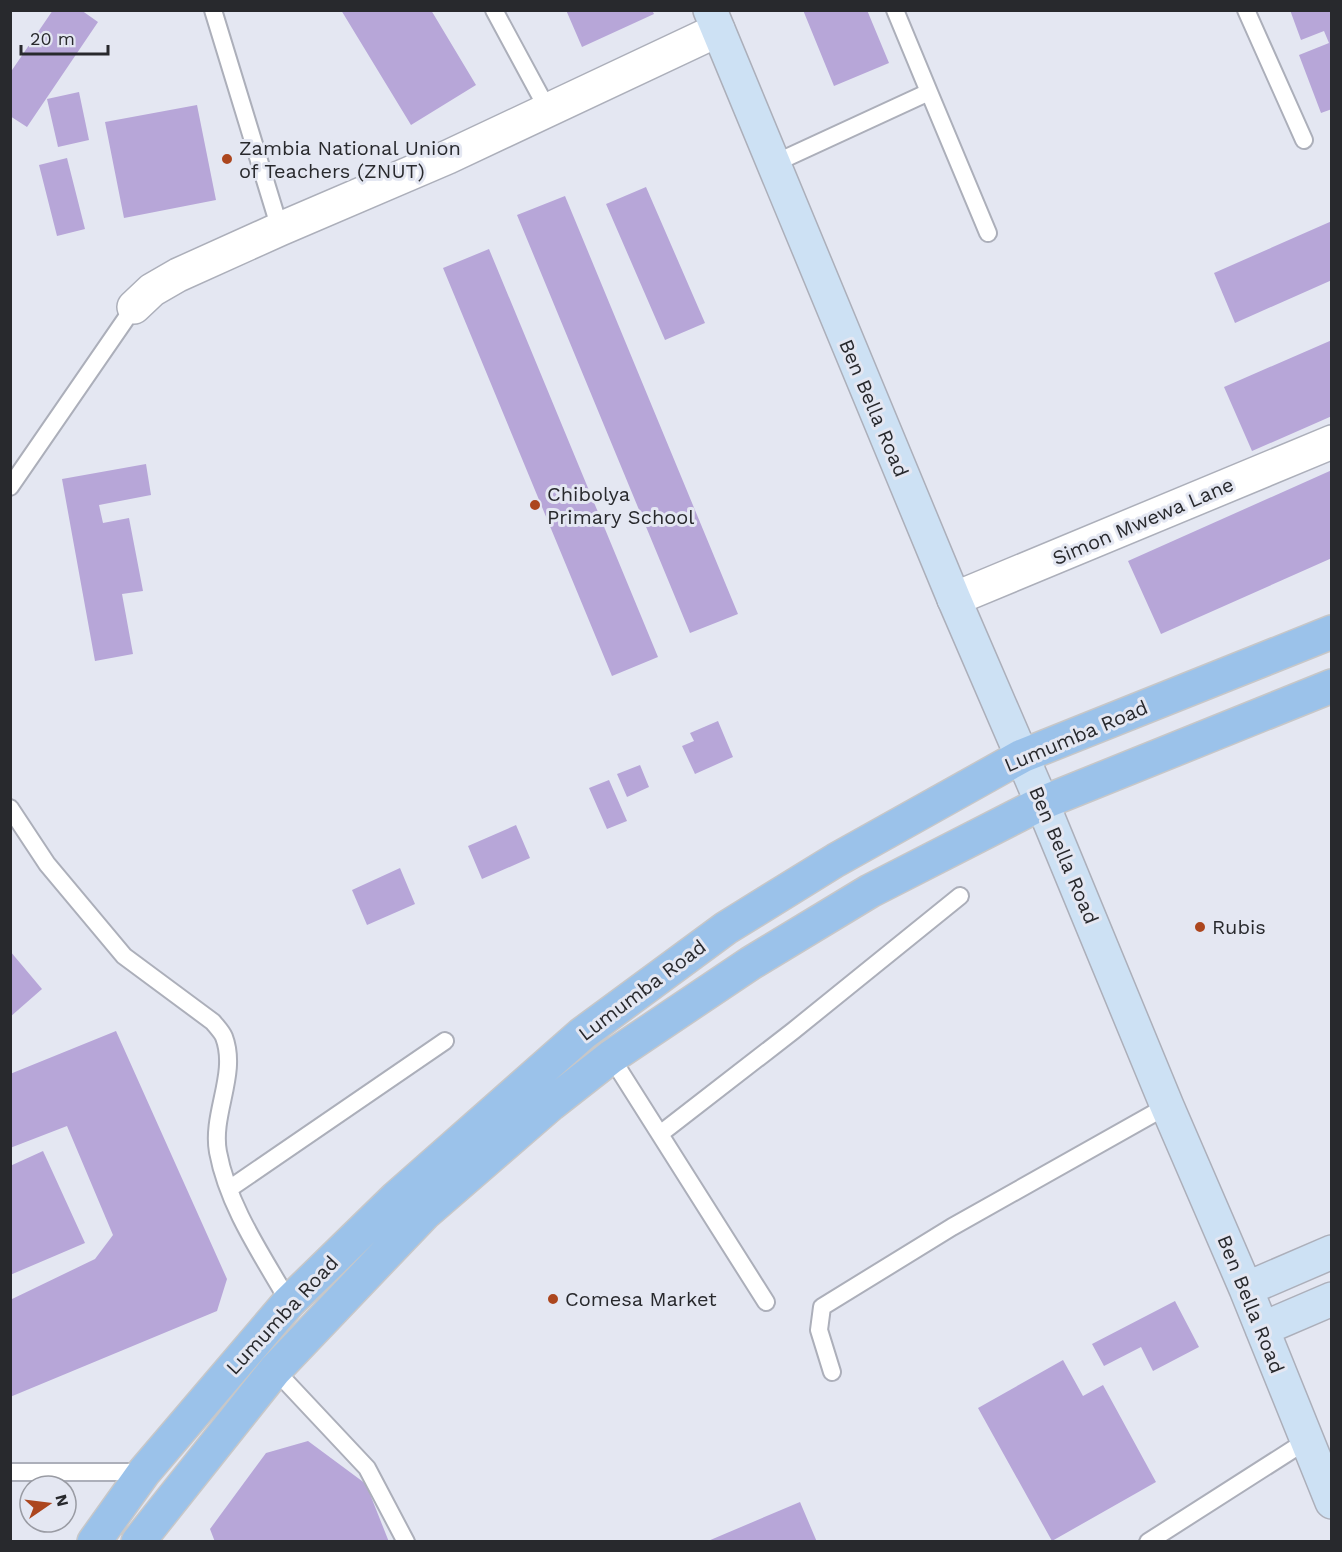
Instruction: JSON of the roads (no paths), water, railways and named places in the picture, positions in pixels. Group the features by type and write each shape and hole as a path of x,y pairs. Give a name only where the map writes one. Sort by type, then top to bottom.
{"main road":[{"name":"Ben Bella Road","path":"714,20 954,599 1246,1289 1306,1441 1329,1489"},
{"name":"Lumumba Road","path":"94,1542 144,1472 289,1302 396,1198 582,1034 726,928 836,860 1022,756 1332,632"},
{"name":"Lumumba Road","path":"146,1537 275,1370 423,1214 551,1104 611,1058 751,963 870,891 1042,803 1332,686"},
{"path":"1246,1289 1332,1252"},
{"path":"1262,1329 1332,1299"}],"street":[{"path":"134,307 152,290 178,275 448,157 548,110 714,20"},
{"name":"Simon Mwewa Lane","path":"954,599 1332,442"}],"lane":[{"path":"213,10 280,229"},
{"path":"494,10 548,110"},
{"path":"895,10 988,233"},
{"path":"1246,10 1304,140"},
{"path":"773,164 929,92"},
{"path":"10,487 134,307"},
{"path":"10,808 47,864 124,956 213,1022 223,1035 227,1066 217,1128 218,1151 229,1189 247,1228 289,1302"},
{"path":"660,1134 793,1031 960,896"},
{"path":"229,1189 445,1041"},
{"path":"611,1058 766,1302"},
{"path":"832,1372 819,1330 822,1307 952,1227 1167,1106"},
{"path":"275,1370 367,1468 406,1542"},
{"path":"1148,1542 1306,1441"},
{"path":"10,1472 144,1472"}],"place":[{"name":"Zambia National Union of Teachers (ZNUT)","path":"227,159"},
{"name":"Chibolya Primary School","path":"535,505"},
{"name":"Rubis","path":"1200,927"},
{"name":"Comesa Market","path":"553,1299"}]}
